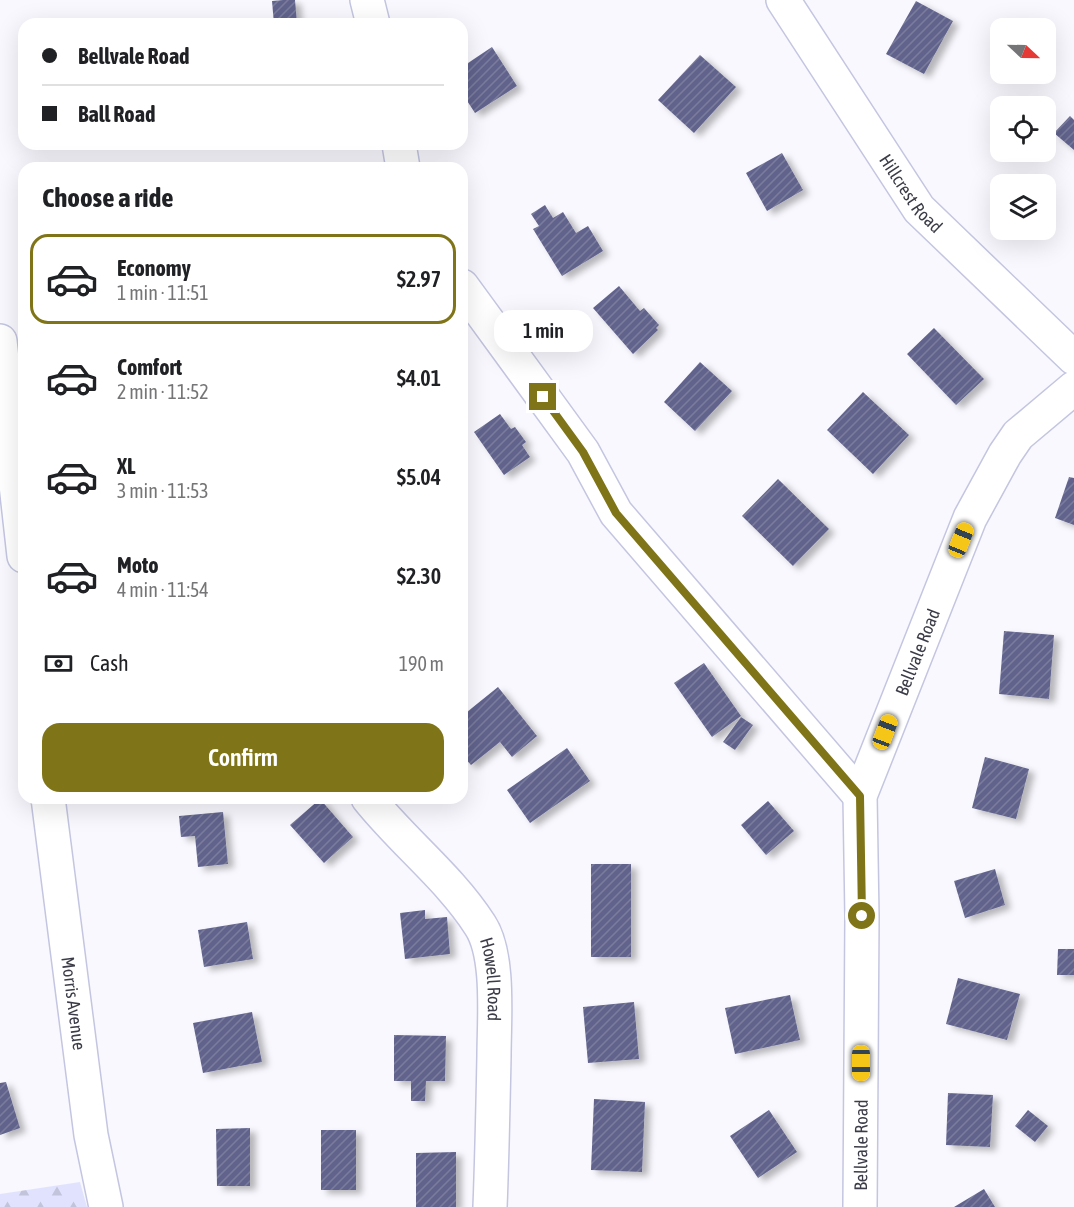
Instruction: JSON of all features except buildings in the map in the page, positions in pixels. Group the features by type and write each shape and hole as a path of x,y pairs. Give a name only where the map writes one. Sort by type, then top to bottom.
{"street":[{"path":"368,0 372,18"},
{"name":"Hillcrest Road","path":"783,0 919,209 1074,358"},
{"path":"468,294 583,452 616,513 860,796"},
{"path":"0,341 18,520"},
{"name":"Bellvale Road","path":"860,1207 862,916 860,796 970,518 1018,435 1074,388"},
{"name":"Morris Avenue","path":"49,804 91,1135 106,1207"},
{"name":"Howell Road","path":"373,804 454,892 482,927 491,956 495,989 490,1207"}],"green space":[{"path":"80,1182 87,1207 0,1207 0,1194"}],"route":[{"path":"543,397 583,452 616,513 860,796 862,916"}]}
